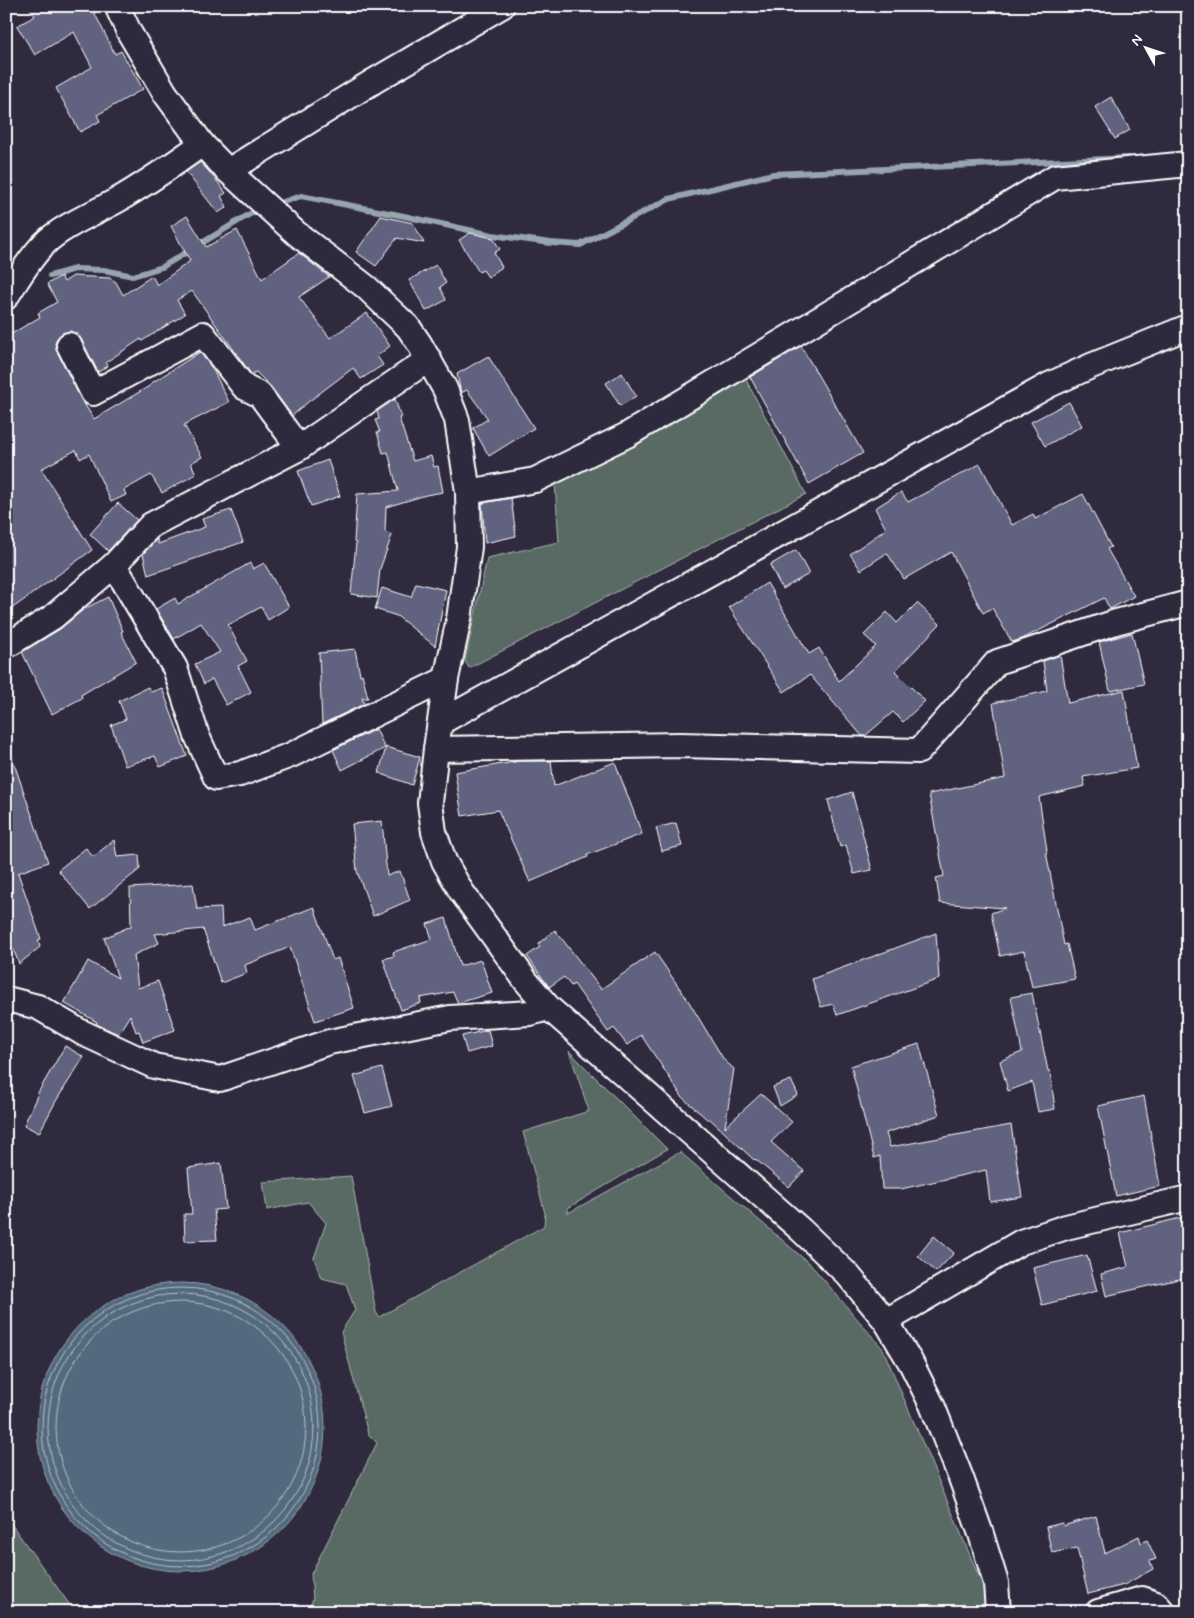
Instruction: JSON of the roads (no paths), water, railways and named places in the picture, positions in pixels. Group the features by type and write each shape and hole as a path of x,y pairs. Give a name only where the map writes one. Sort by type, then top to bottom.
{"street":[{"path":"117,6 129,32 165,93 202,144 228,171 296,234 366,287 408,327 445,389 457,420 468,492 469,547 459,620 446,679 430,803 434,832 444,861 461,891 548,1008 801,1230 848,1274 886,1320 911,1363 932,1406 961,1478 996,1583 998,1612"},
{"path":"228,171 374,81 502,6"},
{"path":"6,297 30,260 54,236 125,195 202,144"},
{"path":"468,492 535,480 627,435 1055,177 1188,164"},
{"path":"441,722 630,615 1049,385 1188,326"},
{"path":"68,345 93,393 202,334 244,388 260,395 299,448"},
{"path":"6,646 53,617 114,565 151,525 299,448 428,359"},
{"path":"114,565 175,668 197,736 216,778 240,774 291,755 446,679"},
{"path":"436,749 680,745 919,751 996,662 1116,622 1188,603"},
{"path":"6,1001 11,1000 38,1007 82,1032 154,1066 220,1079 329,1042 450,1018 530,1013 548,1008"},
{"path":"886,1320 1021,1242 1066,1227 1188,1198"},
{"path":"1098,1612 1142,1599 1156,1604 1163,1612"}],"water":[{"path":"181,1283 209,1286 236,1294 261,1307 283,1325 301,1347 314,1372 322,1399 325,1427 322,1455 314,1482 301,1507 283,1529 261,1547 236,1560 209,1568 181,1571 153,1568 126,1560 101,1547 79,1529 61,1507 48,1482 40,1455 37,1427 40,1399 48,1372 61,1347 79,1325 101,1307 126,1294 153,1286"}],"waterway":[{"path":"274,205 301,196 492,235 580,245 669,199 773,174 1129,158"},
{"path":"50,276 75,269 104,270 133,276 162,267 250,214 262,210"}]}
